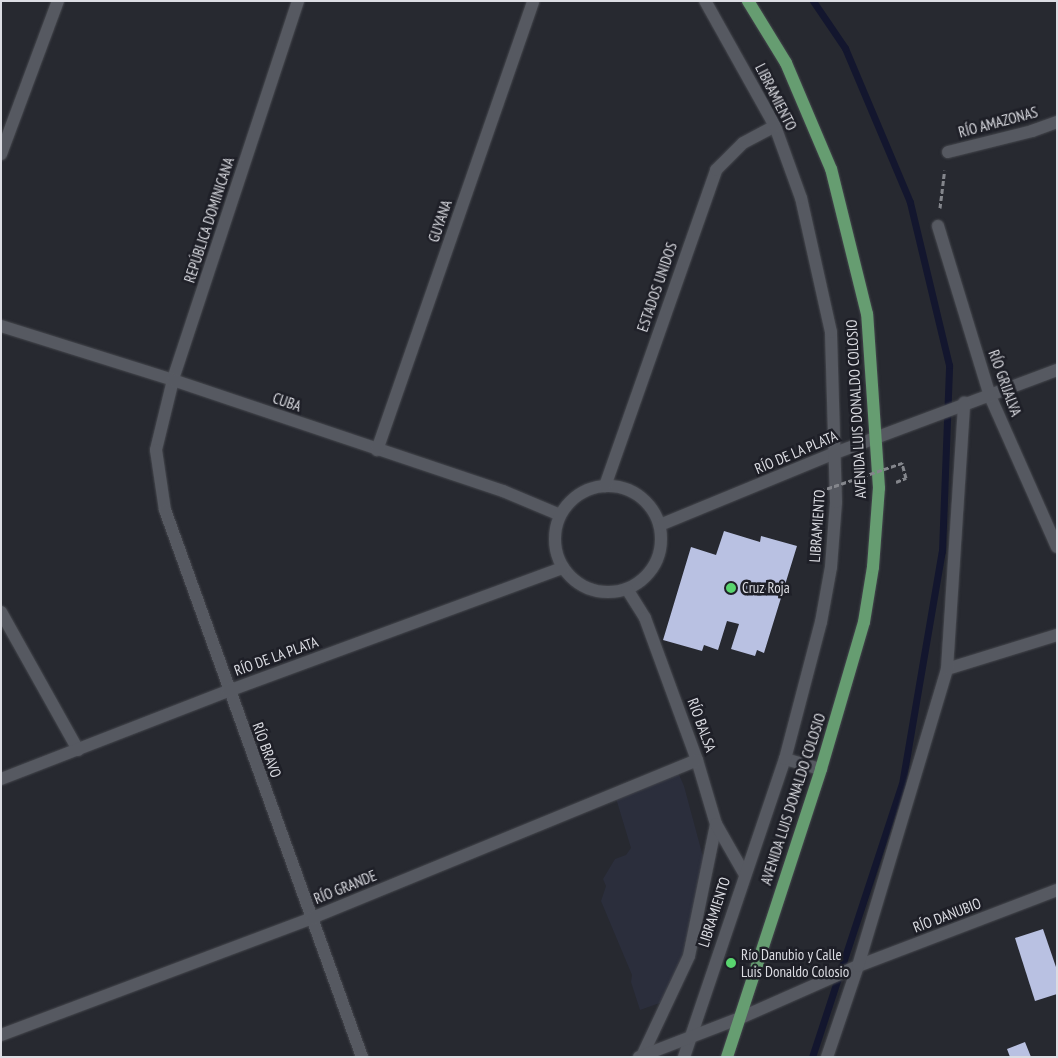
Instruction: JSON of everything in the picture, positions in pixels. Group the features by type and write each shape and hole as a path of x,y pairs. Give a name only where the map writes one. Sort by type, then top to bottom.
{"main road":[{"name":"AVENIDA LUIS DONALDO COLOSIO","path":"727,1057 821,769 864,622 873,567 879,488 877,437 867,314 831,168 786,63 748,1"}],"street":[{"path":"1,154 58,1"},
{"name":"REPÚBLICA DOMINICANA","path":"156,450 173,380 298,1"},
{"name":"GUYANA","path":"377,450 533,1"},
{"name":"LIBRAMIENTO","path":"684,1057 744,873 785,759 821,622 831,567 836,502 832,332 801,198 775,126 706,1"},
{"name":"RÍO AMAZONAS","path":"948,152 1032,131 1057,122"},
{"name":"ESTADOS UNIDOS","path":"605,486 716,170 743,143 775,126"},
{"name":"RÍO GRIJALVA","path":"938,226 990,396 1057,547"},
{"name":"CUBA","path":"1,326 173,380 503,492 560,516"},
{"name":"RÍO DE LA PLATA","path":"660,525 835,453 1057,370"},
{"path":"827,1057 946,669 960,405"},
{"name":"RÍO BRAVO","path":"156,450 165,510 228,691 362,1057"},
{"path":"605,486 629,490 649,504 660,525 662,541 656,563 642,582 628,589 610,593 592,590 576,581 563,568 556,551 555,533 560,516 571,500 587,490 605,486"},
{"name":"RÍO DE LA PLATA","path":"1,779 228,691 563,568"},
{"name":"RÍO BALSA","path":"628,589 645,618 697,760 716,824 744,873"},
{"path":"1,612 78,750"},
{"path":"946,669 1057,634"},
{"path":"785,759 821,769"},
{"name":"RÍO GRANDE","path":"1,1035 312,918 697,760"},
{"path":"640,1056 689,956 716,824"},
{"name":"RÍO DANUBIO","path":"740,1018 853,968 1057,890"},
{"path":"640,1056 689,1040 740,1018"}],"path":[{"path":"938,226 948,152"},
{"path":"820,491 902,463"}],"shaded area":[{"path":"677,770 684,786 706,868 687,953 668,1000 640,1010 631,982 632,975 601,901 606,886 603,879 615,859 626,855 631,848 615,795"}],"building":[{"name":"Cruz Roja","path":"724,531 760,542 761,536 797,546 764,653 757,650 755,656 731,649 739,624 727,621 718,650 704,645 702,651 663,640 691,547 716,555"},
{"path":"1043,929 1057,970 1057,994 1035,1001 1015,938"},
{"path":"1025,1042 1031,1057 1010,1057 1007,1049"}],"waterway":[{"path":"812,1057 902,784 942,551 949,365 910,202 845,48 813,1"}],"place":[{"name":"Cruz Roja","path":"731,588"},
{"name":"Río Danubio y Calle Luis Donaldo Colosio","path":"731,963"}]}
